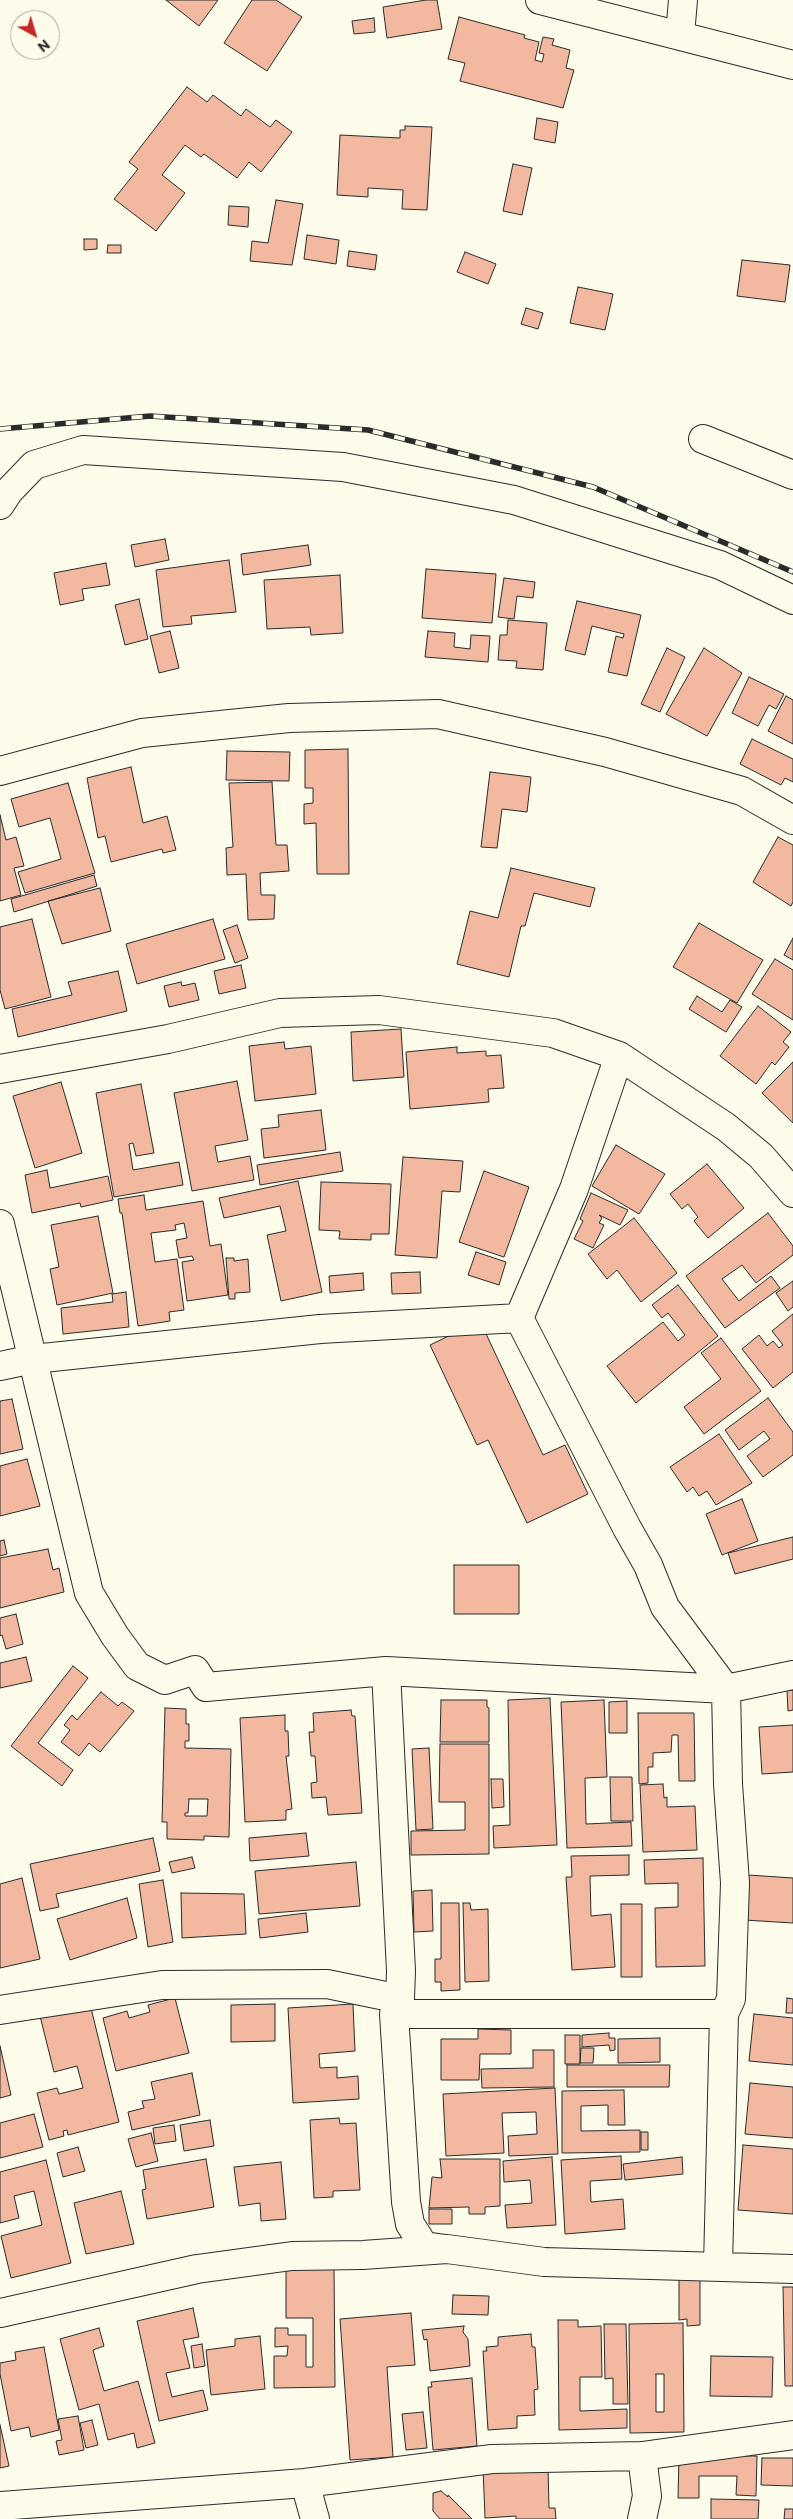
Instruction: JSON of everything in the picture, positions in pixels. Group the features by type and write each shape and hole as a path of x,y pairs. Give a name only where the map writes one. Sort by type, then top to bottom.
{"street":[{"path":"540,0 589,5 680,35 793,65"},
{"path":"680,35 684,0"},
{"path":"703,439 793,475"},
{"path":"0,505 9,491 34,465 83,450 343,467 514,500 720,565 793,600"},
{"path":"0,770 142,733 289,718 438,714 605,752 742,791 793,820"},
{"path":"0,1070 168,1039 280,1013 379,1010 553,1033 619,1056 726,1127 761,1156 793,1193"},
{"path":"519,1318 574,1189 619,1056"},
{"path":"0,1224 89,1593 115,1636 137,1666 166,1680 195,1670 206,1688 386,1671 726,1690 793,1675"},
{"path":"0,1366 33,1359 320,1329 519,1318"},
{"path":"519,1318 626,1528 648,1565 665,1607 726,1690 728,1784 734,1883 731,1999 724,2014 718,2266"},
{"path":"386,1671 401,1971 397,2007 408,2214 410,2224 424,2246 544,2262 793,2269"},
{"path":"0,2010 162,1985 327,1984 397,2007 724,2014"},
{"path":"0,2313 197,2269 292,2256 447,2249"},
{"path":"0,2506 305,2483 492,2459 642,2456 793,2436"},
{"path":"642,2456 647,2496 642,2519"},
{"path":"305,2483 315,2519"}],"building":[{"path":"166,0 218,0 199,26"},
{"path":"252,0 276,0 302,17 267,71 224,43"},
{"path":"437,0 442,29 387,38 383,7"},
{"path":"459,17 525,35 524,38 539,42 535,60 542,62 544,54 539,53 543,37 554,39 552,45 570,50 566,68 574,70 563,108 460,81 465,63 448,59"},
{"path":"374,18 375,32 354,34 352,21"},
{"path":"187,87 207,102 213,95 241,116 246,109 270,127 276,120 292,132 261,172 249,162 237,178 204,154 201,157 185,145 162,175 185,193 156,231 114,199 138,169 129,162"},
{"path":"537,118 558,122 555,143 534,139"},
{"path":"405,126 432,127 427,210 402,209 403,190 368,188 368,197 337,195 340,135 400,138 400,130 405,130"},
{"path":"513,164 532,168 522,215 503,211"},
{"path":"276,200 303,204 292,265 250,261 252,241 268,243"},
{"path":"229,206 249,207 248,227 228,225"},
{"path":"307,235 339,240 336,264 304,259"},
{"path":"84,239 97,239 97,249 84,250"},
{"path":"108,245 121,245 121,253 107,253"},
{"path":"349,251 377,255 375,270 347,266"},
{"path":"465,252 496,264 488,284 457,272"},
{"path":"742,260 790,265 785,302 737,296"},
{"path":"578,287 613,294 605,330 570,323"},
{"path":"526,308 543,313 538,329 521,324"},
{"path":"165,539 169,560 135,567 131,545"},
{"path":"308,545 311,565 243,575 241,554"},
{"path":"229,560 236,612 191,616 192,624 163,627 156,570"},
{"path":"106,563 110,585 82,589 84,600 60,605 54,573"},
{"path":"426,569 496,574 492,623 422,618"},
{"path":"340,575 343,633 311,635 310,627 267,629 264,580"},
{"path":"504,578 535,582 533,598 517,596 514,619 498,617"},
{"path":"139,599 148,639 125,645 115,605"},
{"path":"577,601 641,615 627,676 608,672 616,636 623,638 624,634 592,626 585,655 565,650"},
{"path":"508,620 547,623 543,670 516,668 517,661 498,660 500,635 507,635"},
{"path":"170,631 179,668 159,673 150,636"},
{"path":"428,631 455,633 454,647 470,649 471,635 490,636 488,662 425,657"},
{"path":"667,648 685,657 660,712 641,704"},
{"path":"704,648 742,673 707,736 666,714"},
{"path":"749,677 784,694 776,709 769,705 758,726 732,713"},
{"path":"786,696 793,700 793,744 768,731"},
{"path":"752,739 793,759 793,782 785,778 781,785 740,764"},
{"path":"348,749 349,874 317,874 316,823 304,824 304,804 313,803 313,788 305,788 305,750"},
{"path":"227,751 290,752 289,781 226,780"},
{"path":"131,767 143,823 167,816 176,850 163,853 162,849 111,862 105,836 98,838 87,778"},
{"path":"490,772 531,777 527,812 502,809 497,848 481,847"},
{"path":"272,782 276,845 287,845 289,871 260,873 261,895 275,895 274,919 248,920 246,874 227,875 226,848 233,847 229,783"},
{"path":"68,783 95,873 25,893 18,872 61,859 50,818 19,827 11,799"},
{"path":"0,815 6,840 16,837 24,866 14,868 21,895 0,901"},
{"path":"778,837 793,845 793,902 791,906 753,882"},
{"path":"511,868 595,888 590,907 534,893 525,926 521,926 509,977 457,964 470,911 498,918"},
{"path":"94,875 97,886 14,912 11,899"},
{"path":"100,888 111,931 62,944 48,901"},
{"path":"32,919 51,997 5,1009 0,990 0,927"},
{"path":"213,919 225,959 137,984 126,944"},
{"path":"699,923 763,960 737,1003 673,967"},
{"path":"237,925 248,958 235,963 223,930"},
{"path":"793,938 793,960 784,955"},
{"path":"775,959 793,970 793,1020 752,994"},
{"path":"241,965 246,988 219,994 214,971"},
{"path":"118,971 127,1011 18,1037 12,1009 72,995 68,982"},
{"path":"181,982 182,986 195,983 199,1000 169,1007 164,986"},
{"path":"697,996 722,1012 730,1000 742,1007 726,1032 689,1009"},
{"path":"758,1006 791,1032 783,1042 789,1047 775,1065 772,1062 756,1084 720,1056"},
{"path":"401,1029 404,1077 353,1081 351,1032"},
{"path":"284,1042 285,1049 311,1046 316,1094 255,1101 249,1046"},
{"path":"457,1047 457,1053 486,1051 486,1056 501,1055 504,1088 488,1089 489,1102 410,1109 406,1052"},
{"path":"793,1062 793,1123 762,1093"},
{"path":"237,1081 248,1140 215,1146 218,1162 250,1156 254,1180 192,1191 174,1093"},
{"path":"61,1082 82,1153 35,1168 13,1096"},
{"path":"141,1084 154,1153 136,1156 133,1143 129,1144 133,1170 179,1162 183,1185 114,1197 96,1093"},
{"path":"321,1110 326,1150 264,1158 261,1129 279,1127 278,1115"},
{"path":"616,1145 665,1174 639,1214 592,1186"},
{"path":"340,1152 343,1171 260,1185 257,1165"},
{"path":"403,1157 463,1161 460,1192 442,1191 437,1258 395,1255"},
{"path":"707,1164 744,1208 708,1238 694,1221 698,1217 688,1204 682,1209 670,1194"},
{"path":"47,1170 50,1188 108,1176 113,1200 81,1207 80,1203 32,1213 25,1175"},
{"path":"484,1171 529,1187 504,1257 459,1242"},
{"path":"298,1181 322,1292 281,1301 267,1235 286,1231 280,1206 224,1218 219,1198"},
{"path":"321,1182 391,1184 389,1234 371,1234 371,1240 339,1239 340,1231 319,1230"},
{"path":"591,1193 628,1210 620,1225 599,1215 602,1218 599,1223 604,1225 593,1248 574,1239 583,1221 580,1219"},
{"path":"144,1195 146,1210 203,1201 210,1246 221,1244 228,1295 187,1301 182,1262 194,1260 192,1256 179,1258 176,1240 187,1238 184,1223 175,1225 176,1230 151,1233 155,1262 177,1259 184,1310 169,1312 170,1321 138,1326 122,1213 120,1213 118,1199"},
{"path":"768,1213 793,1246 793,1255 756,1283 742,1265 722,1279 739,1301 771,1276 780,1288 725,1328 686,1276"},
{"path":"98,1216 113,1293 57,1305 50,1269 59,1267 51,1225"},
{"path":"634,1218 677,1273 641,1302 617,1270 607,1279 588,1254"},
{"path":"476,1252 506,1262 499,1285 468,1275"},
{"path":"226,1258 234,1258 234,1261 248,1259 250,1292 235,1293 235,1299 229,1299"},
{"path":"420,1272 421,1293 392,1294 391,1273"},
{"path":"363,1273 364,1290 330,1293 329,1276"},
{"path":"793,1281 793,1307 788,1311 776,1293"},
{"path":"678,1285 718,1336 636,1403 607,1366 663,1322 678,1341 685,1335 668,1313 662,1318 652,1305"},
{"path":"126,1292 129,1327 63,1334 61,1308 113,1302 112,1294"},
{"path":"793,1314 793,1372 773,1388 742,1349 759,1335 767,1346 773,1341 779,1348 783,1345 772,1331"},
{"path":"480,1321 543,1455 565,1445 588,1494 527,1523 488,1440 477,1445 430,1345"},
{"path":"721,1338 761,1391 704,1434 684,1407 721,1379 701,1353"},
{"path":"768,1398 793,1432 793,1455 763,1477 747,1456 770,1439 764,1431 739,1450 725,1430"},
{"path":"12,1399 23,1449 0,1454 0,1401"},
{"path":"719,1434 752,1483 716,1505 707,1491 699,1496 693,1487 687,1492 670,1467"},
{"path":"27,1459 40,1506 0,1516 0,1466"},
{"path":"742,1499 758,1541 722,1555 706,1514"},
{"path":"793,1537 793,1559 735,1574 728,1553"},
{"path":"4,1540 7,1554 0,1556 0,1541"},
{"path":"48,1549 53,1570 59,1568 64,1592 0,1608 0,1558"},
{"path":"454,1565 519,1565 519,1614 454,1614"},
{"path":"16,1614 23,1644 6,1649 2,1635 0,1636 0,1618"},
{"path":"26,1657 32,1681 0,1688 0,1663"},
{"path":"73,1666 88,1678 38,1743 73,1770 62,1786 11,1746"},
{"path":"787,1690 793,1690 793,1710 788,1711"},
{"path":"101,1692 118,1706 122,1702 134,1711 100,1752 89,1743 79,1756 61,1742 70,1730 64,1725 72,1715 77,1720"},
{"path":"550,1698 557,1845 494,1848 493,1826 510,1825 508,1700"},
{"path":"441,1700 487,1700 487,1707 489,1708 489,1742 440,1742"},
{"path":"604,1700 607,1777 585,1778 586,1824 631,1822 632,1846 567,1848 561,1702"},
{"path":"627,1701 627,1733 609,1733 609,1702"},
{"path":"165,1708 186,1709 186,1724 189,1724 189,1741 185,1741 185,1748 231,1749 229,1837 204,1836 204,1840 167,1839 167,1822 162,1822","holes":["189,1799 208,1799 207,1816 185,1816 185,1813 188,1813"]},
{"path":"351,1710 352,1716 355,1716 362,1813 328,1815 326,1797 312,1798 311,1783 317,1782 315,1756 311,1756 309,1732 314,1732 313,1713"},
{"path":"638,1713 694,1713 695,1781 679,1781 678,1735 672,1735 671,1752 653,1753 653,1767 648,1767 648,1783 639,1784"},
{"path":"285,1715 285,1731 288,1731 289,1756 286,1756 292,1809 286,1810 286,1820 245,1822 240,1718"},
{"path":"793,1725 793,1772 762,1774 759,1727"},
{"path":"440,1744 489,1744 489,1854 411,1855 411,1831 465,1830 465,1802 439,1802"},
{"path":"429,1748 433,1829 416,1830 412,1749"},
{"path":"610,1777 632,1777 633,1821 611,1821"},
{"path":"491,1779 503,1779 504,1807 492,1808"},
{"path":"663,1784 664,1798 667,1797 667,1807 695,1806 697,1850 643,1852 640,1785"},
{"path":"306,1833 309,1856 250,1861 249,1838"},
{"path":"153,1838 160,1871 56,1894 59,1907 40,1911 30,1864"},
{"path":"629,1855 629,1875 590,1876 591,1916 611,1914 615,1967 572,1970 566,1877 572,1877 571,1856"},
{"path":"192,1857 195,1868 172,1873 169,1862"},
{"path":"703,1858 705,1966 656,1967 655,1908 678,1907 678,1883 645,1884 644,1860"},
{"path":"356,1862 360,1906 259,1914 255,1871"},
{"path":"748,1875 793,1878 793,1923 744,1920"},
{"path":"22,1878 40,1959 0,1968 0,1884"},
{"path":"163,1880 173,1942 148,1947 139,1884"},
{"path":"432,1890 433,1931 414,1932 413,1891"},
{"path":"181,1893 244,1894 246,1934 182,1938"},
{"path":"127,1898 137,1938 70,1960 57,1919"},
{"path":"441,1903 459,1903 460,1990 441,1991 441,1982 435,1982 435,1959 441,1959"},
{"path":"463,1903 470,1903 471,1910 488,1909 489,1981 465,1982"},
{"path":"621,1904 642,1904 642,1977 621,1977"},
{"path":"306,1913 308,1932 260,1938 258,1919"},
{"path":"175,1998 189,2053 116,2071 103,2018 127,2011 129,2018 150,2012 148,2005"},
{"path":"787,1998 793,1999 793,2013 786,2013"},
{"path":"90,2004 119,2122 68,2135 67,2130 63,2131 64,2136 49,2140 37,2093 57,2088 59,2094 83,2088 77,2066 54,2072 40,2016"},
{"path":"275,2004 275,2041 231,2042 231,2005"},
{"path":"353,2004 355,2051 319,2054 320,2068 337,2067 337,2078 358,2076 359,2099 293,2103 288,2008"},
{"path":"754,2014 793,2018 793,2065 749,2061"},
{"path":"478,2029 511,2030 511,2054 480,2054 479,2080 441,2080 441,2039 478,2039"},
{"path":"609,2033 609,2038 615,2038 615,2050 610,2051 609,2045 582,2047 582,2035"},
{"path":"565,2035 580,2035 580,2064 565,2064"},
{"path":"660,2038 660,2062 618,2063 618,2039"},
{"path":"0,2046 11,2095 0,2098"},
{"path":"581,2048 594,2048 593,2063 580,2063"},
{"path":"533,2050 554,2050 554,2087 482,2088 481,2069 533,2068"},
{"path":"567,2065 670,2065 669,2087 567,2087"},
{"path":"192,2073 200,2115 132,2130 128,2112 144,2108 142,2101 155,2099 151,2082"},
{"path":"750,2083 793,2087 793,2138 745,2134"},
{"path":"555,2088 558,2154 509,2156 508,2136 537,2134 536,2112 502,2113 504,2153 446,2156 443,2094"},
{"path":"624,2090 625,2125 608,2125 608,2105 581,2106 581,2131 640,2130 640,2152 562,2153 562,2091"},
{"path":"34,2114 43,2147 0,2158 0,2123"},
{"path":"339,2118 340,2124 356,2123 360,2190 333,2191 333,2197 314,2198 310,2120"},
{"path":"210,2120 214,2146 184,2151 180,2125"},
{"path":"174,2125 176,2141 155,2144 153,2128"},
{"path":"641,2132 648,2132 648,2150 641,2150"},
{"path":"151,2133 158,2161 136,2167 128,2139"},
{"path":"743,2145 793,2149 793,2214 738,2210"},
{"path":"78,2147 85,2171 63,2177 57,2153"},
{"path":"621,2156 622,2179 590,2181 591,2202 623,2199 625,2229 565,2234 561,2160"},
{"path":"552,2157 556,2225 507,2228 505,2205 532,2203 530,2180 504,2182 503,2161"},
{"path":"682,2157 683,2174 625,2180 623,2164"},
{"path":"206,2159 214,2207 147,2219 142,2190 146,2189 143,2170"},
{"path":"440,2159 500,2159 500,2206 485,2207 485,2214 469,2214 469,2207 429,2208 432,2177 442,2178"},
{"path":"46,2160 71,2263 11,2278 1,2236 42,2225 34,2191 14,2196 19,2218 0,2223 0,2172"},
{"path":"281,2162 286,2219 261,2221 260,2203 239,2206 234,2167"},
{"path":"121,2191 134,2244 86,2254 74,2203"},
{"path":"429,2209 452,2209 452,2224 429,2224"},
{"path":"334,2265 335,2387 274,2388 274,2356 287,2356 288,2346 275,2347 275,2328 288,2328 288,2335 306,2335 306,2367 313,2367 313,2318 286,2318 286,2266"},
{"path":"700,2277 700,2325 687,2326 687,2319 679,2320 679,2278"},
{"path":"783,2287 793,2287 793,2386 785,2386"},
{"path":"453,2295 489,2296 488,2315 452,2314"},
{"path":"193,2308 199,2337 183,2340 190,2368 166,2373 172,2397 203,2390 208,2410 159,2421 137,2321"},
{"path":"411,2313 415,2365 387,2367 393,2457 350,2460 340,2319"},
{"path":"558,2320 578,2320 578,2327 601,2326 602,2377 580,2377 580,2411 627,2409 627,2428 559,2430"},
{"path":"683,2323 684,2432 630,2433 629,2324","holes":["656,2374 664,2374 664,2412 656,2412"]},
{"path":"604,2324 626,2324 628,2404 613,2404 613,2378 605,2379"},
{"path":"464,2326 463,2332 468,2339 470,2366 430,2371 427,2339 424,2340 422,2330"},
{"path":"99,2328 104,2346 93,2350 104,2391 138,2381 155,2443 137,2448 134,2433 108,2440 99,2404 79,2410 60,2339"},
{"path":"531,2334 532,2347 535,2347 538,2389 534,2390 535,2415 517,2416 517,2428 488,2430 483,2351 487,2351 486,2347 498,2346 498,2337"},
{"path":"260,2336 265,2389 211,2395 206,2350 235,2346 235,2339"},
{"path":"202,2344 205,2366 194,2368 191,2346"},
{"path":"44,2347 59,2430 31,2437 29,2427 11,2431 0,2374 0,2363 16,2360 15,2352"},
{"path":"711,2356 773,2357 772,2397 710,2396"},
{"path":"472,2378 477,2446 433,2450 428,2387 432,2387 431,2382"},
{"path":"423,2412 427,2448 406,2450 402,2414"},
{"path":"78,2416 84,2450 59,2455 56,2441 62,2440 58,2419"},
{"path":"92,2420 98,2445 86,2448 80,2423"},
{"path":"0,2425 9,2466 0,2468"},
{"path":"679,2456 757,2456 756,2496 736,2495 737,2476 699,2476 699,2498 678,2498"},
{"path":"762,2458 793,2458 793,2486 761,2485"},
{"path":"548,2466 549,2508 555,2508 556,2519 516,2519 516,2516 485,2518 483,2467"},
{"path":"441,2491 448,2497 448,2495 472,2519 440,2519 433,2511 433,2493"},
{"path":"711,2499 759,2500 758,2519 711,2519"},
{"path":"785,2509 793,2509 793,2519 784,2519"}],"railway":[{"path":"0,429 150,416 368,430 593,487 793,572"}]}
